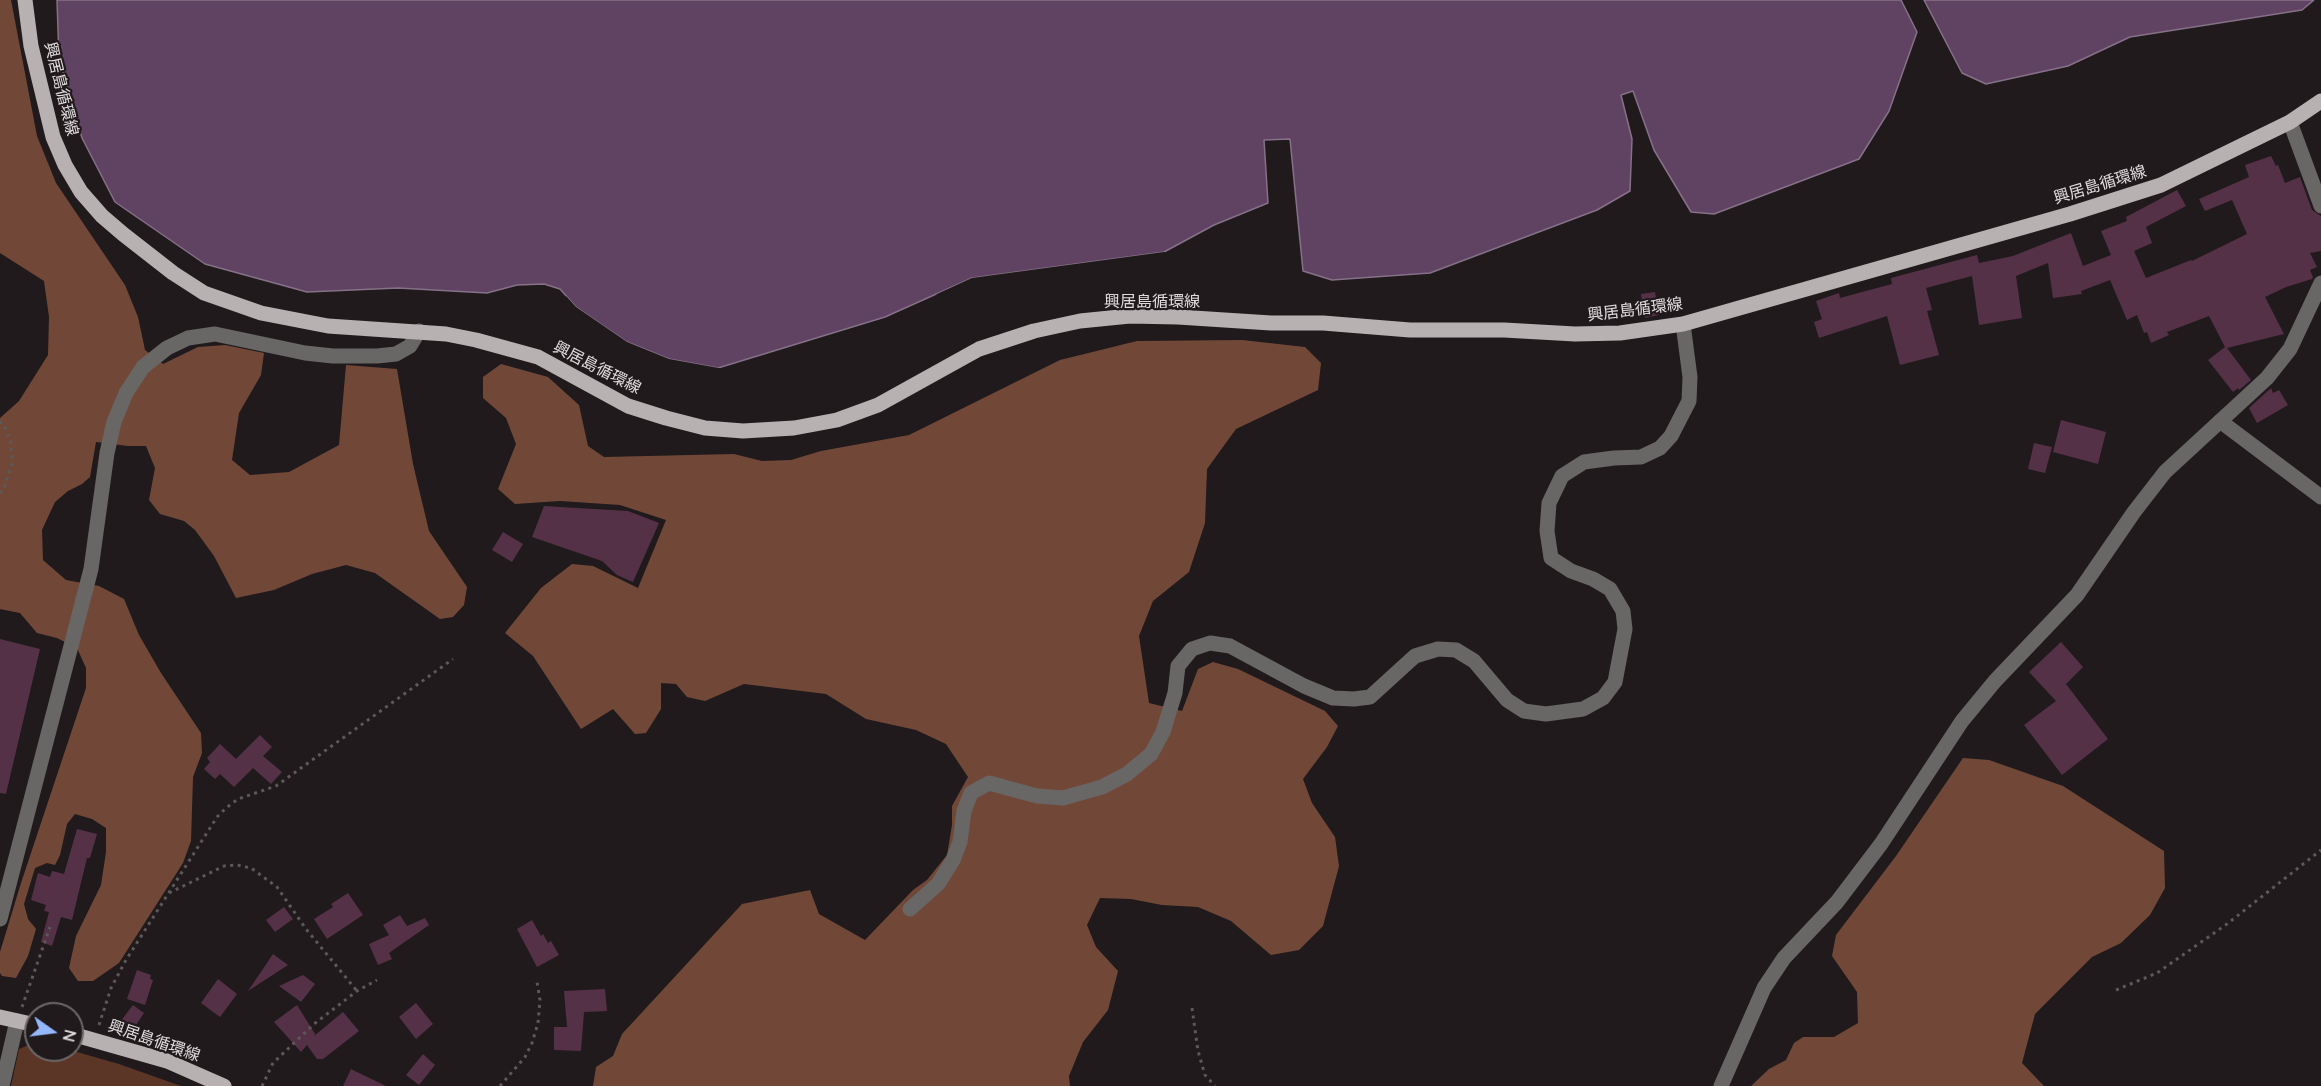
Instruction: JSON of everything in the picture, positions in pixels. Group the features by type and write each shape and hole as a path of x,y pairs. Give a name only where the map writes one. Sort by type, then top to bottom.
{"main road":[{"name":"興居島循環線","path":"25,0 31,46 53,137 65,165 81,192 102,216 123,234 172,273 204,293 261,313 328,326 419,331 476,340 538,357 628,406 705,428 743,431 794,428 837,420 878,405 979,349 1034,331 1080,321 1130,316 1178,317 1271,323 1323,323 1410,330 1503,330 1575,334 1620,333 1683,324 2070,214 2161,185 2290,122 2321,101"},
{"path":"0,1017 24,1022"},
{"name":"興居島循環線","path":"84,1037 167,1061 224,1086"}],"street":[{"path":"2290,122 2321,206"},
{"path":"1721,1086 1764,988 1784,958 1837,902 1881,844 1962,721 1995,681 2077,595 2134,512 2165,472 2267,378 2290,349 2321,283"},
{"path":"910,909 938,884 953,860 960,842 964,811 971,793 989,783 1036,796 1063,798 1102,787 1127,774 1151,754 1163,732 1175,693 1178,666 1192,649 1210,643 1230,646 1304,686 1333,698 1370,697 1415,656 1438,649 1456,650 1474,661 1506,700 1524,711 1546,714 1583,709 1603,698 1615,682 1625,629 1623,611 1610,590 1593,579 1571,571 1551,558 1547,531 1549,503 1562,476 1584,462 1641,457 1660,448 1671,436 1689,401 1690,377 1683,324"},
{"path":"0,919 91,569 107,453 114,422 126,393 143,367 166,348 188,338 215,334 305,353 333,356 377,356 396,354 410,346 419,331"},
{"path":"2220,421 2321,497"},
{"path":"2,1086 17,1021"}],"path":[{"path":"0,421 11,443 12,464 0,494"},
{"path":"94,1039 111,988 126,960 217,817 238,799 276,786 453,659"},
{"path":"2116,990 2157,973 2227,924 2321,850"},
{"path":"169,893 224,866 237,864 251,868 277,887 306,929 357,991"},
{"path":"17,1021 50,927"},
{"path":"262,1086 273,1063 314,1024 357,991 377,980"},
{"path":"500,1086 525,1057 532,1043 538,1023 540,1000 537,982"},
{"path":"1192,1008 1198,1051 1205,1076 1215,1086"}],"shaded area":[{"path":"0,0 11,0 37,136 56,183 125,285 138,317 145,350 163,364 198,347 225,345 264,353 261,375 239,413 232,460 250,475 289,472 339,445 346,365 397,369 413,464 429,531 467,587 464,605 453,617 440,619 375,573 346,565 312,574 274,590 236,598 214,556 195,530 184,521 160,514 149,500 155,468 146,446 96,442 90,477 55,502 42,530 43,560 66,580 99,586 124,599 139,635 201,733 202,753 193,777 191,841 183,863 119,963 93,981 78,981 69,968 76,936 101,885 106,852 106,828 92,819 75,814 67,824 60,855 55,865 47,863 35,868 24,904 28,919 36,929 28,956 16,978 2,976 0,973 0,952 86,688 86,668 77,648 57,638 37,633 20,613 0,609 0,418 19,401 48,355 49,317 44,281 0,253"},
{"path":"57,0 1901,0 1917,32 1889,111 1859,159 1714,214 1691,212 1654,150 1633,91 1621,95 1632,139 1630,191 1597,210 1430,273 1332,280 1303,271 1290,139 1264,140 1268,203 1214,225 1164,252 972,278 885,317 718,368 669,359 627,342 576,307 560,289 544,284 517,285 487,293 398,288 307,292 205,264 115,202 82,138 59,59"},
{"path":"1924,0 2314,0 2302,10 2130,37 2068,66 1986,84 1962,73"},
{"path":"1242,340 1305,347 1321,363 1318,390 1236,429 1207,469 1205,523 1189,572 1153,601 1139,636 1149,703 1182,711 1198,669 1213,662 1238,669 1325,711 1338,726 1327,747 1303,779 1312,803 1335,837 1339,866 1323,926 1299,950 1271,955 1231,921 1198,907 1162,905 1131,899 1100,898 1087,925 1096,947 1118,971 1108,1010 1083,1042 1069,1076 1070,1086 593,1086 596,1067 613,1056 622,1034 742,904 810,890 819,914 865,940 913,890 927,880 947,855 952,825 952,806 968,777 946,744 916,730 866,719 826,694 744,684 705,701 687,697 676,684 661,683 661,709 646,733 635,734 613,709 581,729 533,656 505,633 541,588 572,564 593,566 638,588 666,520 620,505 560,501 515,504 498,489 516,444 506,418 483,398 483,377 501,364 548,377 579,405 588,446 604,457 734,454 762,461 791,460 821,451 909,435 1060,360 1137,341"},
{"path":"1963,758 1989,760 2063,786 2164,851 2165,888 2150,915 2121,943 2092,957 2035,1014 2022,1063 2044,1086 1751,1086 1769,1069 1786,1060 1794,1043 1803,1037 1834,1037 1858,1023 1857,992 1832,956 1836,935 1896,856"},
{"path":"24,1047 24,1062 84,1062 84,1054 181,1086 11,1086 19,1049"}],"pier":[{"path":"1168,253 973,281 933,299 937,294 972,278"},
{"path":"566,296 576,307 627,342 669,359 724,369 717,371 669,362 625,344 574,309 565,299"}],"building":[{"path":"2271,156 2276,166 2278,165 2285,183 2300,177 2312,210 2321,216 2321,251 2310,253 2317,267 2310,270 2312,279 2286,287 2265,297 2284,334 2227,348 2251,380 2239,390 2238,388 2233,392 2208,360 2225,347 2209,316 2167,332 2169,335 2151,343 2137,315 2127,320 2110,280 2081,291 2082,294 2053,298 2048,263 2016,276 2022,318 1979,325 1972,276 1926,288 1932,310 1927,311 1939,355 1900,365 1887,316 1819,338 1814,322 1822,319 1816,301 1839,293 1840,298 1892,284 1891,278 1977,255 1979,263 2013,256 2071,233 2083,266 2111,255 2101,231 2127,221 2126,217 2177,190 2186,206 2146,227 2152,243 2134,251 2146,278 2192,261 2247,234 2232,200 2205,211 2199,199 2249,177 2245,165"},
{"path":"1655,292 1659,315 1645,318 1641,294"},
{"path":"2271,388 2273,393 2279,390 2288,405 2257,423 2249,408"},
{"path":"2061,420 2106,432 2098,464 2053,452"},
{"path":"2034,443 2052,447 2045,473 2028,469"},
{"path":"544,506 628,511 659,523 633,582 617,575 602,561 532,537"},
{"path":"503,532 523,544 512,562 492,550"},
{"path":"0,639 40,649 6,794 0,793"},
{"path":"2061,642 2083,667 2066,684 2108,739 2062,775 2024,725 2056,701 2029,672"},
{"path":"260,735 272,747 263,756 282,772 271,784 253,768 234,787 220,774 215,779 204,769 210,762 207,758 220,744 236,759"},
{"path":"77,829 97,834 90,858 87,858 72,920 61,917 52,946 41,942 49,912 44,911 46,905 31,900 38,873 50,877 52,871 64,874"},
{"path":"348,893 363,915 327,939 314,919 333,907 331,904"},
{"path":"284,907 293,919 275,932 266,920"},
{"path":"400,915 407,926 425,918 429,925 389,953 392,959 378,965 369,944 389,935 383,925"},
{"path":"532,920 541,936 543,934 548,943 551,941 559,955 537,967 517,929"},
{"path":"273,954 288,965 248,991"},
{"path":"137,970 151,975 150,979 153,980 145,1005 127,999"},
{"path":"303,975 315,984 301,1002 279,986"},
{"path":"218,979 237,994 220,1017 201,1003"},
{"path":"605,989 607,1011 584,1012 581,1051 554,1050 554,1027 567,1027 564,991"},
{"path":"416,1003 433,1024 416,1039 399,1017"},
{"path":"133,1005 144,1013 132,1031 120,1022"},
{"path":"297,1005 315,1034 314,1036 343,1012 359,1031 323,1059 317,1059 307,1045 301,1052 274,1022"},
{"path":"423,1054 435,1065 419,1085 406,1075"},
{"path":"351,1069 357,1072 386,1086 343,1086"}]}
